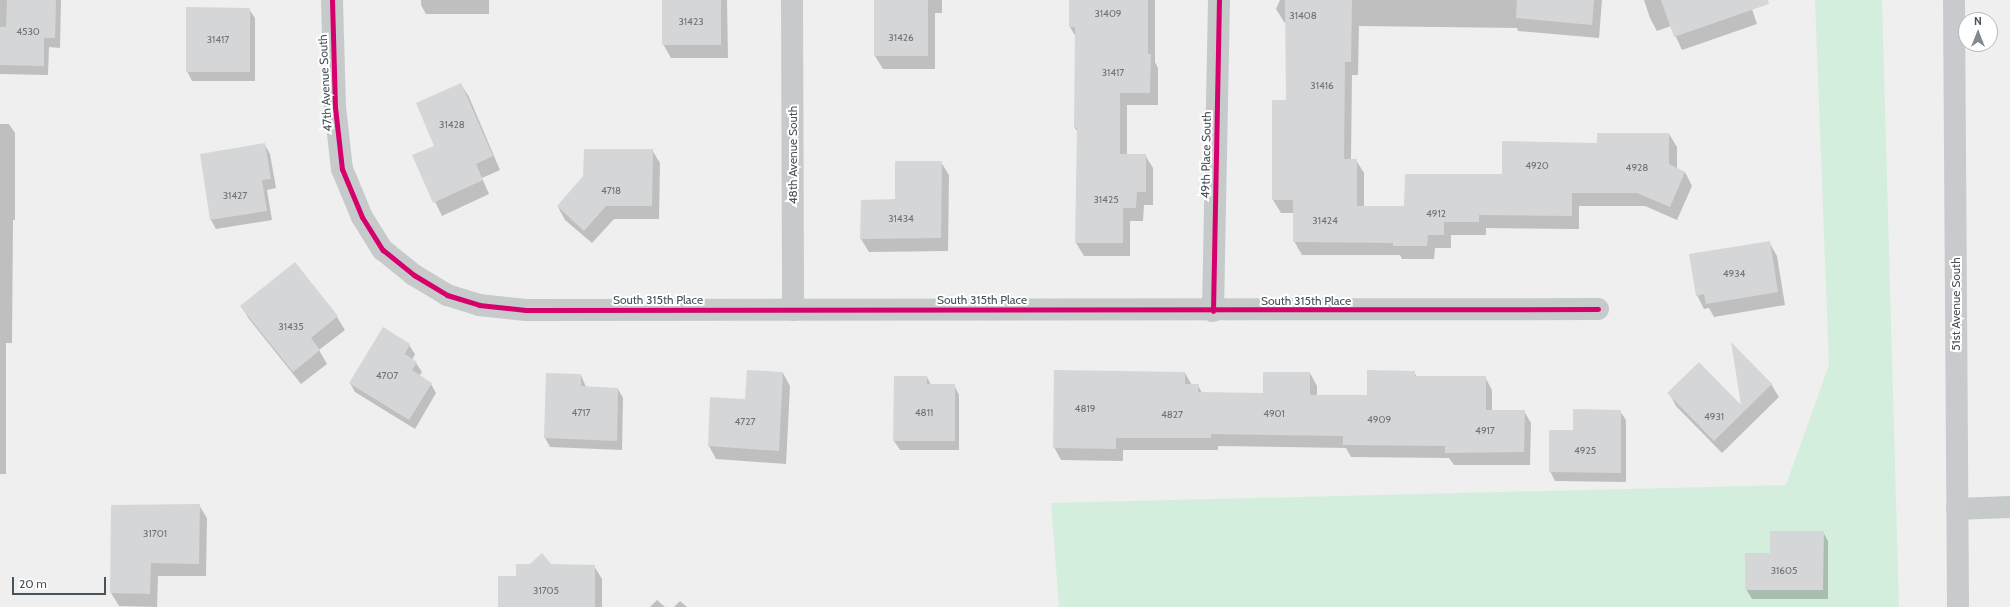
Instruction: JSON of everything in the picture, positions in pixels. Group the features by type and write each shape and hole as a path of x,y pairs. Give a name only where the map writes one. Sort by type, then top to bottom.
{"main road":[{"name":"51st Avenue South","path":"1954,0 1958,607"}],"street":[{"name":"47th Avenue South","path":"332,0 335,107 342,169 362,217 383,250"},
{"name":"48th Avenue South","path":"792,0 793,310"},
{"name":"49th Place South","path":"1213,311 1219,0"},
{"name":"South 315th Place","path":"383,250 414,275 447,295 479,305 526,310 1213,311 1598,309"},
{"path":"1957,510 2010,507"}],"green space":[{"path":"1815,0 1882,0 1899,607 1059,607 1051,503 1786,485 1829,365"}],"building":[{"path":"7,0 56,0 55,38 44,38 44,66 0,65 0,27 6,27"},
{"path":"662,0 721,0 721,45 662,45"},
{"path":"874,0 928,0 928,56 874,56"},
{"path":"1069,0 1148,0 1148,54 1151,54 1150,93 1120,93 1120,154 1146,154 1146,192 1137,192 1136,208 1123,208 1123,243 1075,243 1077,128 1074,128 1075,27 1069,27"},
{"path":"1285,0 1352,0 1351,62 1345,62 1344,159 1357,159 1357,206 1404,206 1405,174 1502,174 1502,141 1597,143 1597,133 1669,133 1669,164 1685,172 1670,207 1637,193 1572,193 1572,216 1479,215 1479,222 1444,222 1444,235 1428,235 1427,246 1393,246 1393,243 1293,242 1293,200 1272,200 1272,100 1286,100"},
{"path":"1517,0 1594,0 1592,25 1516,18"},
{"path":"1661,0 1768,0 1769,4 1674,37"},
{"path":"186,7 250,8 250,72 186,72"},
{"path":"461,83 493,156 476,164 483,180 433,203 412,155 434,146 416,103"},
{"path":"265,143 271,179 262,180 267,211 210,220 200,154"},
{"path":"584,149 653,149 652,206 606,206 584,231 557,206 583,176"},
{"path":"895,161 942,161 941,238 860,239 861,200 895,199"},
{"path":"1770,241 1778,292 1706,304 1704,294 1696,296 1689,254"},
{"path":"295,262 338,316 311,338 320,350 293,372 240,306"},
{"path":"383,327 410,344 405,354 417,362 412,370 432,383 409,420 349,383"},
{"path":"1731,342 1772,384 1714,441 1667,393 1699,362 1741,405"},
{"path":"747,370 783,372 779,451 708,446 710,397 745,399"},
{"path":"1054,370 1185,372 1185,384 1199,384 1198,392 1263,393 1263,372 1310,372 1310,395 1367,395 1367,370 1415,371 1415,376 1486,376 1486,410 1525,410 1524,452 1445,453 1445,446 1343,445 1343,436 1211,434 1211,438 1116,438 1116,449 1053,448"},
{"path":"546,373 581,374 581,386 618,388 617,441 544,438"},
{"path":"894,376 927,376 927,384 955,384 955,441 893,441"},
{"path":"1573,409 1621,410 1621,473 1549,472 1549,430 1573,430"},
{"path":"200,504 199,564 151,563 150,594 110,593 111,505"},
{"path":"1770,531 1824,531 1823,590 1745,590 1745,553 1770,553"},
{"path":"542,553 551,564 595,565 595,607 498,607 498,576 516,576 516,564 530,564"}],"cycle path":[{"path":"332,0 335,107 342,169 362,217 383,250 414,275 447,295 479,305 526,310 1598,309"},
{"path":"1213,311 1219,0"}]}
